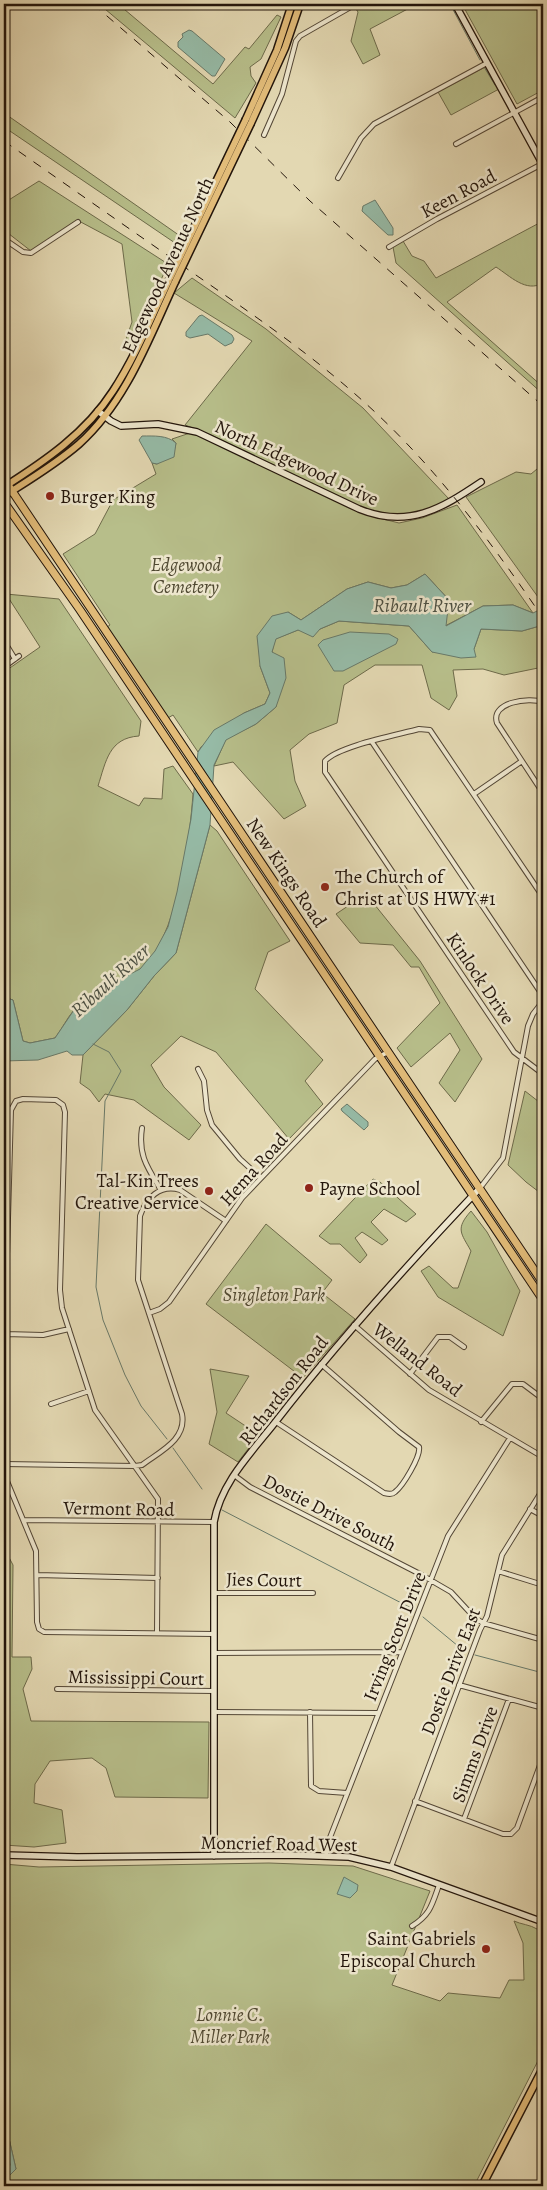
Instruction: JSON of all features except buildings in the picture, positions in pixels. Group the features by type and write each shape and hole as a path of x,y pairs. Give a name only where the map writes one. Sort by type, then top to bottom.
{"highway":[{"name":"New Kings Road","path":"6,486 221,802 543,1283"},
{"name":"New Kings Road","path":"4,502 140,698 543,1300"}],"main road":[{"name":"Edgewood Avenue North","path":"249,121 292,4"},
{"name":"Edgewood Avenue North","path":"6,486 66,455 85,438 104,416 134,369 173,280 285,48 300,4"},
{"name":"Edgewood Avenue North","path":"4,496 6,486 52,456 73,438 98,411 127,366 173,280"},
{"path":"482,2186 543,2072"}],"street":[{"path":"264,135 282,94 296,41 303,33 356,4"},
{"path":"455,4 543,164"},
{"path":"338,178 361,138 374,124 487,63"},
{"path":"456,144 543,97"},
{"name":"Keen Road","path":"388,247 437,219 543,164"},
{"path":"4,239 23,252 31,253 78,222"},
{"name":"North Edgewood Drive","path":"98,411 121,426 160,424 197,432 359,509 378,516 402,518 424,514 459,497 481,482"},
{"path":"4,641 17,658 4,667"},
{"path":"140,698 147,693"},
{"path":"543,702 532,700 504,706 496,712 497,723 543,793"},
{"path":"543,897 433,733 426,729 372,742 543,996"},
{"name":"Kinlock Drive","path":"372,742 329,757 324,764 325,772 509,1045 522,1059 543,1074"},
{"path":"474,794 522,761"},
{"path":"304,942 312,938"},
{"name":"Richardson Road","path":"214,1856 214,1522 219,1501 234,1475 320,1364 480,1188 502,1158 530,1019 543,1001"},
{"name":"Hema Road","path":"149,1313 160,1309 169,1302 242,1198 375,1059 388,1052"},
{"path":"198,1069 204,1081 207,1110 212,1125 240,1159 261,1178"},
{"path":"4,1362 11,1110 16,1101 23,1099 56,1100 63,1105 65,1112 60,1290 62,1308 99,1417 158,1499 158,1633"},
{"path":"142,1128 140,1142 143,1157 161,1190"},
{"path":"4,1464 142,1465 179,1436 183,1426 182,1414 138,1280 139,1222 143,1207 155,1193 168,1188 180,1190 226,1221"},
{"name":"Welland Road","path":"354,1325 410,1374 441,1398 543,1457"},
{"path":"5,1334 43,1336 69,1329"},
{"path":"410,1374 438,1337 450,1337 464,1347"},
{"path":"276,1422 384,1493 390,1494 396,1491 419,1457 420,1451 417,1444 399,1432 320,1364"},
{"path":"481,1422 509,1387 516,1383 523,1384 543,1399"},
{"path":"51,1404 89,1391"},
{"name":"Irving Scott Drive","path":"326,1855 329,1840 347,1793 451,1529 510,1438"},
{"path":"4,1474 36,1551 37,1622 39,1629 44,1632 214,1634"},
{"name":"Dostie Drive South","path":"234,1475 262,1493 451,1592 475,1618 483,1623 543,1640"},
{"name":"Dostie Drive East","path":"391,1867 458,1685 483,1623 502,1555 543,1489"},
{"path":"530,1509 543,1516"},
{"name":"Vermont Road","path":"24,1520 214,1522"},
{"path":"498,1571 543,1585"},
{"path":"37,1576 158,1578"},
{"name":"Jies Court","path":"214,1592 313,1593"},
{"path":"214,1653 402,1652"},
{"path":"458,1685 543,1708"},
{"name":"Mississippi Court","path":"57,1689 214,1691"},
{"name":"Simms Drive","path":"464,1819 509,1698"},
{"path":"214,1712 378,1713"},
{"path":"310,1712 310,1783 312,1788 319,1791 347,1793"},
{"path":"415,1801 502,1834 511,1834 517,1828 543,1757"},
{"path":"308,1794 312,1788"},
{"name":"Moncrief Road West","path":"4,1855 326,1855 358,1858 391,1867 543,1922"},
{"path":"412,1926 424,1918 430,1911 439,1885"}],"green space":[{"path":"99,4 118,4 213,84 245,47 249,49 277,15 281,17 261,59 250,67 251,76 256,83 235,118"},
{"path":"358,4 417,4 370,29 380,55 363,64 351,41 358,12 354,6"},
{"path":"462,4 543,4 543,90 517,104"},
{"path":"487,66 499,89 451,115 438,92"},
{"path":"4,113 183,238 178,245 4,127"},
{"path":"39,181 168,264 132,346 125,342 132,322 122,244 77,220 31,251 4,230 4,203"},
{"path":"543,221 543,283 537,286 524,285 496,267 447,302 543,387 543,394 396,263 393,247 403,241 412,256 424,261 436,278"},
{"path":"192,278 266,329 363,408 449,499 428,509 407,514 387,514 364,509 211,435 185,425 252,341 174,293"},
{"name":"Edgewood Cemetery","path":"190,433 211,440 367,515 399,523 422,518 457,505 533,613 513,605 483,606 445,626 449,600 425,574 407,585 391,588 368,582 347,589 301,620 288,612 260,666 270,693 265,704 244,713 201,747 198,752 173,715 168,718 107,627 110,625 63,554 95,534 113,500 156,474 152,463 157,464 174,451 176,443 172,439"},
{"path":"543,464 543,604 466,497 516,472 531,474"},
{"path":"6,594 59,599 141,721 139,736 121,741 110,752 98,786 139,806 144,798 162,799 164,769 173,766 193,794 189,836 179,888 163,937 152,956 139,970 103,988 74,1010 55,1038 30,1043 23,1041 13,1000 4,997 4,672 40,647"},
{"path":"339,621 409,626 432,652 474,649 481,629 522,631 543,625 543,667 504,675 483,669 453,670 457,696 449,710 431,698 422,665 375,665 344,685 337,723 309,734 290,750 295,781 306,806 284,819 233,762 214,766 226,739 256,724 276,707 272,652 275,639 298,630 320,629"},
{"path":"210,825 217,831 290,941 268,952 255,989 323,1060 305,1081 323,1104 289,1139 216,1052 181,1036 151,1065 164,1087 201,1125 189,1140 134,1100 105,1094 99,1102 90,1090 80,1083 83,1055 127,1010 154,976 176,953"},
{"path":"366,894 420,961 482,1059 455,1102 439,1083 460,1050 450,1033 411,1067 397,1048 440,1003 419,967 411,967 393,945 360,943 336,914"},
{"path":"525,1091 543,1105 543,1195 508,1165"},
{"path":"373,1179 380,1182 416,1214 406,1222 384,1209 371,1222 388,1240 382,1245 362,1232 355,1238 367,1255 360,1263 340,1244 330,1244 319,1236"},
{"path":"471,1211 487,1232 520,1291 503,1336 438,1297 421,1271 429,1266 453,1288 458,1288 471,1251 462,1235 461,1227"},
{"name":"Singleton Park","path":"266,1224 332,1280 322,1293 355,1319 303,1378 206,1304"},
{"path":"210,1369 249,1376 226,1413 259,1435 238,1462 209,1444 217,1412"},
{"path":"4,1548 13,1565 12,1657 31,1657 32,1669 23,1689 31,1721 209,1722 208,1798 115,1797 106,1768 92,1758 50,1761 35,1784 34,1803 62,1810 66,1843 34,1847 4,1845"},
{"name":"Lonnie C. Miller Park","path":"269,1863 353,1866 430,1891 392,1985 440,2001 448,1993 500,1998 509,1980 524,1980 523,1943 514,1921 539,1931 543,1955 543,2051 474,2186 4,2186 4,2181 16,2169 5,2121 4,1864 39,1867"}],"water":[{"path":"189,30 225,59 215,76 212,76 178,47 178,42 183,37 182,34"},
{"path":"375,200 393,228 393,235 388,235 362,211 363,206"},
{"path":"202,315 232,335 234,339 232,343 225,346 208,334 190,338 186,336 186,332"},
{"path":"142,436 160,436 172,440 176,443 174,457 157,464 152,463 139,440"},
{"name":"Ribault River","path":"425,574 449,600 446,626 483,606 513,605 533,613 543,608 543,625 522,631 481,629 474,649 476,657 461,658 432,652 409,626 339,621 320,629 313,637 298,630 276,639 272,652 284,658 286,678 276,707 256,724 226,740 214,765 210,825 176,953 154,976 127,1010 83,1055 72,1055 67,1051 38,1060 4,1061 4,997 13,1000 23,1041 30,1043 55,1038 74,1010 99,990 140,969 155,951 168,927 177,892 191,819 198,752 214,730 244,713 265,704 270,693 260,666 257,636 272,616 288,612 301,620 347,589 368,582 391,588 407,585"},
{"path":"350,632 389,634 398,639 396,644 343,671 334,671 318,645 323,640"},
{"path":"347,1104 368,1122 368,1126 364,1130 342,1111 341,1109"},
{"path":"344,1877 358,1885 357,1891 350,1898 337,1894"},
{"path":"4,2088 6,2093 5,2121 16,2169 4,2181 4,2174 10,2165 4,2130"}],"waterway":[{"path":"450,4 480,60"},
{"path":"484,67 495,85"},
{"path":"93,1044 109,1052 121,1071 105,1101 96,1287 103,1320 125,1375 141,1406 167,1439"},
{"path":"173,1448 202,1489"},
{"path":"222,1510 411,1608"},
{"path":"423,1617 464,1651"},
{"path":"475,1655 543,1673"}],"railway":[{"path":"93,4 230,122 310,201 543,406"},
{"path":"4,141 272,329 356,395 400,436 444,485 485,537 543,618"}],"place":[{"name":"Burger King","path":"50,496"},
{"name":"The Church of Christ at US HWY #1","path":"325,887"},
{"name":"Payne School","path":"309,1188"},
{"name":"Tal-Kin Trees Creative Service","path":"209,1191"},
{"name":"Saint Gabriels Episcopal Church","path":"486,1949"}]}
